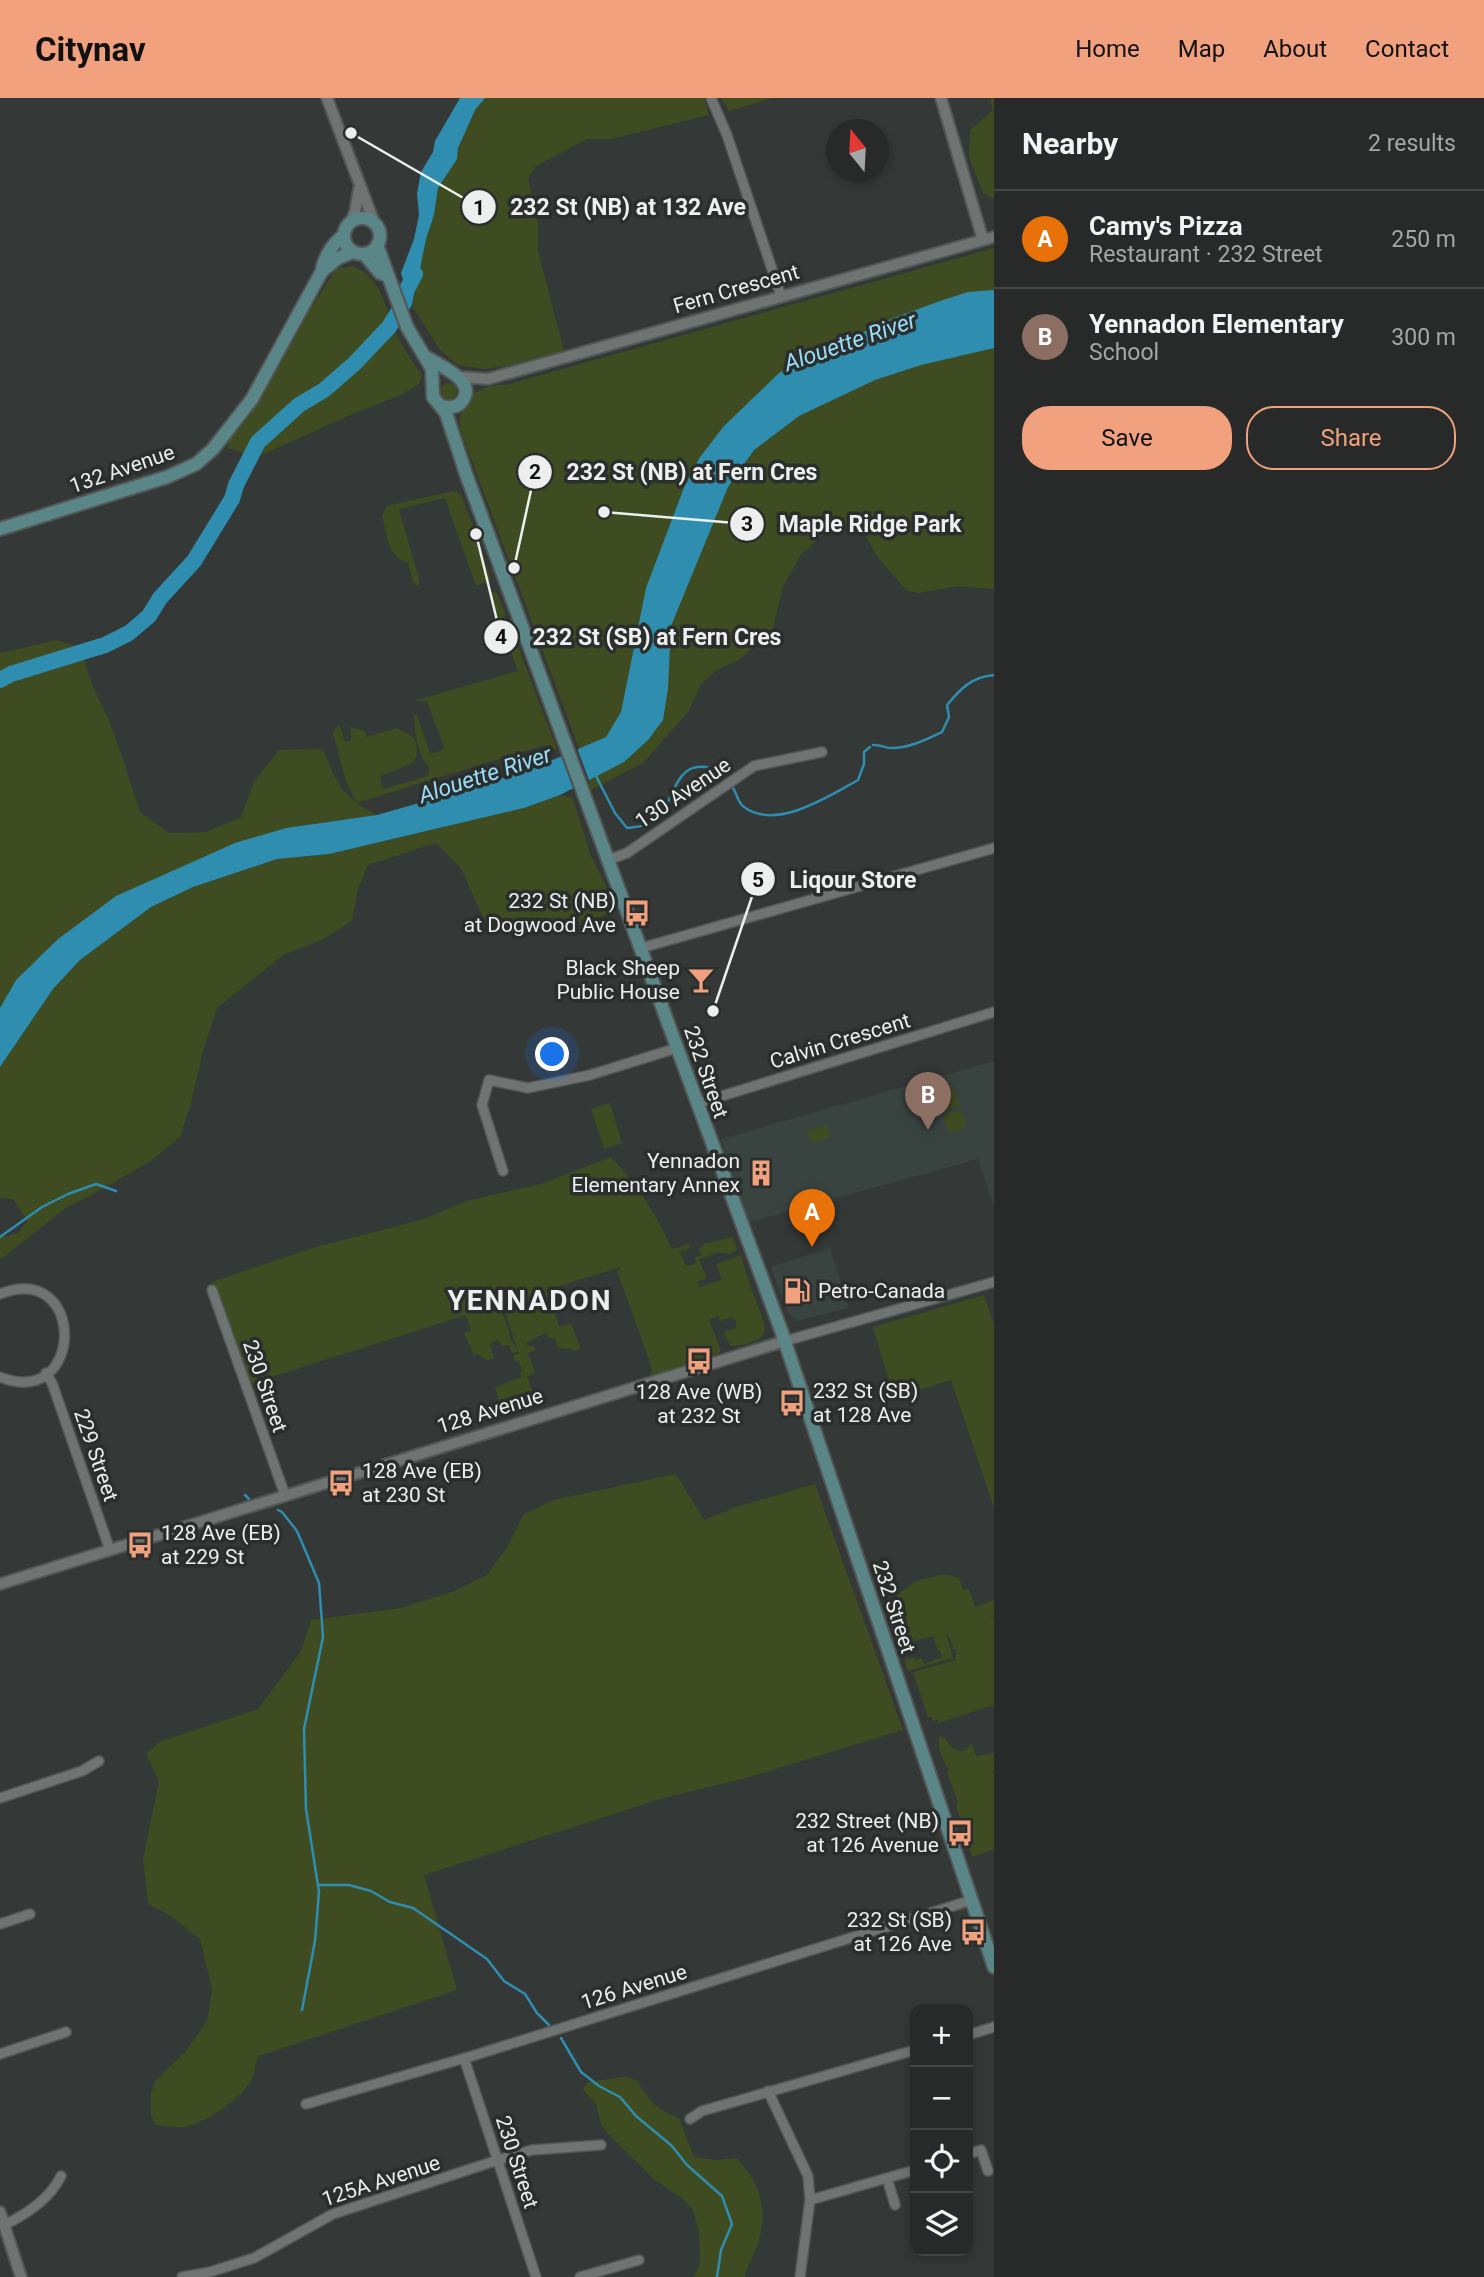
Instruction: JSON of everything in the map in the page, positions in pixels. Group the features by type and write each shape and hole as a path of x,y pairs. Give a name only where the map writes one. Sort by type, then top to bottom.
{"main road":[{"path":"359,253 372,251 377,245 380,233 374,222 363,218 351,221 344,230 347,247 359,253 389,279"},
{"name":"132 Avenue","path":"322,271 323,262 343,236"},
{"path":"377,245 408,330 432,369 433,397 448,408 463,400"},
{"name":"132 Avenue","path":"0,528 167,477 196,464 213,449 252,398 322,271 338,258 359,253"},
{"path":"426,356 465,386 453,432"},
{"path":"434,383 442,375 454,375"},
{"name":"232 Street","path":"442,406 785,1341 994,1967"}],"street":[{"path":"327,98 374,222"},
{"path":"711,98 727,135 781,296"},
{"path":"941,98 988,238"},
{"path":"351,221 359,186"},
{"name":"Fern Crescent","path":"454,375 488,379 988,238"},
{"name":"Fern Crescent","path":"463,400 488,379"},
{"name":"130 Avenue","path":"608,860 627,853 754,766 822,752"},
{"path":"641,948 994,848"},
{"name":"Calvin Crescent","path":"696,1104 994,1012"},
{"path":"503,1171 482,1105 489,1080 528,1087 590,1075 677,1048"},
{"name":"128 Avenue","path":"0,1582 785,1341 994,1282"},
{"path":"0,1294 15,1289 38,1293 51,1301 60,1312 65,1327 64,1349 57,1363 46,1373 24,1381 0,1377"},
{"name":"230 Street","path":"212,1290 285,1495"},
{"name":"229 Street","path":"46,1373 110,1550"},
{"path":"0,1798 82,1770 99,1761"},
{"name":"126 Avenue","path":"306,2104 464,2058 972,1900"},
{"path":"0,1924 30,1914"},
{"path":"973,2033 994,2027"},
{"path":"0,2054 66,2032"},
{"path":"690,2119 702,2111 910,2051"},
{"name":"230 Street","path":"464,2058 536,2277"},
{"path":"768,2091 808,2176 810,2200 800,2277"},
{"name":"125A Avenue","path":"182,2277 210,2272 254,2258 333,2214 498,2160 532,2150 601,2145"},
{"path":"973,2152 981,2150 988,2171"},
{"path":"810,2200 910,2171"},
{"path":"4,2225 24,2214 55,2190 61,2176"},
{"path":"887,2178 895,2205"},
{"path":"0,2212 21,2277"},
{"path":"580,2277 598,2275 639,2260"}],"shaded area":[{"path":"994,1061 994,1207 978,1159 749,1222 721,1139"},
{"path":"830,1248 849,1308 796,1321 788,1312 771,1267"}],"green space":[{"path":"485,98 704,98 709,115 611,139 587,139 536,166 528,178 538,224 538,251 564,351 507,366 484,369 458,365 440,350 412,306 438,188 457,159 458,148 475,110"},
{"path":"721,98 773,98 729,111"},
{"path":"990,98 994,98 994,199 983,193 969,157 970,130 993,110"},
{"path":"994,248 994,589 958,586 918,593 907,591 878,558 859,524 822,536 801,554 783,587 773,628 739,660 718,669 701,684 688,712 643,763 585,793 581,782 590,778 460,429 462,410 466,403 487,387 505,385"},
{"path":"352,266 363,271 377,287 398,338 422,376 419,384 401,395 255,458 228,449 229,440 258,400 336,269"},
{"path":"449,383 455,385 455,397 449,399 443,397 441,391 443,385"},
{"path":"453,491 461,494 474,528 471,530 474,538 477,537 491,580 476,586 445,498 399,509 420,583 417,586 413,582 408,563 396,556 392,550 382,516 387,506"},
{"path":"488,591 497,593 505,613 503,620 516,641 557,749 551,753 551,749 545,745 356,803 346,781 333,733 336,727 340,726 345,742 351,740 350,727 365,731 367,737 396,728 414,737 417,750 413,763 381,776 383,789 428,776 429,767 419,750 414,715 417,715 430,753 444,748 427,701 413,701 518,671 489,592 481,593"},
{"path":"56,640 80,647 140,812 169,833 206,832 241,817 254,782 279,750 323,749 342,788 356,802 377,815 286,828 116,896 58,939 16,980 0,1008 0,653"},
{"path":"560,795 573,798 591,856 606,886 610,914 560,928 526,926 489,931 461,868 436,843 368,865 358,889 352,921 324,939 283,955 217,1008 180,1137 149,1162 67,1207 0,1260 0,1238 18,1233 27,1221 13,1199 0,1198 0,1067 53,989 80,960 151,907 193,887 277,859 329,854 524,808"},
{"path":"954,1088 960,1106 934,1114 929,1096"},
{"path":"610,1103 622,1143 604,1149 591,1109"},
{"path":"961,1110 967,1127 949,1133 943,1115"},
{"path":"827,1125 830,1137 811,1143 807,1130"},
{"path":"611,1157 646,1200 672,1249 689,1244 690,1248 680,1252 688,1266 696,1263 695,1257 701,1255 699,1249 703,1244 733,1237 737,1250 729,1254 718,1252 699,1260 707,1278 698,1282 699,1287 722,1280 716,1264 741,1255 764,1323 762,1336 756,1341 730,1346 724,1332 736,1328 736,1321 732,1317 720,1321 718,1316 709,1320 721,1350 719,1353 653,1377 617,1271 621,1267 481,1310 502,1311 510,1339 517,1348 503,1306 560,1288 566,1309 555,1313 559,1327 571,1323 581,1349 574,1351 571,1348 558,1347 555,1338 549,1338 546,1333 527,1342 528,1347 533,1345 536,1350 528,1353 535,1373 527,1376 537,1404 503,1415 495,1387 521,1377 519,1361 515,1362 513,1355 519,1354 519,1351 512,1353 509,1345 502,1346 497,1340 490,1344 494,1358 487,1360 478,1354 474,1355 464,1333 471,1331 466,1315 246,1385 212,1282 316,1247 424,1219 467,1201 544,1183"},
{"path":"984,1295 994,1324 994,1508 951,1380 894,1398 873,1327"},
{"path":"676,1474 704,1520 736,1507 815,1484 903,1730 743,1779 667,1797 424,1875 457,1990 259,2056 249,2084 223,2108 193,2125 156,2125 151,2115 151,2093 156,2080 185,2052 207,2021 212,1989 200,1939 169,1915 148,1904 143,1859 159,1781 146,1754 159,1742 258,1709 301,1651 311,1620 401,1608 455,1591 487,1575 509,1544 523,1515 553,1500"},
{"path":"943,1574 959,1578 963,1590 969,1589 975,1607 994,1600 994,1617 984,1620 994,1618 994,1705 938,1723 928,1717 913,1672 956,1660 955,1649 946,1632 953,1658 907,1671 905,1660 921,1658 924,1664 942,1657 940,1650 938,1651 933,1636 899,1645 884,1606 914,1582"},
{"path":"939,1737 945,1738 950,1746 957,1750 964,1751 972,1744 976,1756 994,1753 994,1770 990,1773 994,1772 994,1849 972,1857 947,1772 949,1770 939,1748"},
{"path":"624,2077 637,2080 654,2104 679,2118 694,2157 717,2160 737,2158 746,2169 758,2190 762,2225 760,2238 745,2277 694,2277 700,2262 699,2233 693,2210 682,2198 655,2180 601,2125 596,2104 583,2090 587,2082"}],"water":[{"path":"460,98 485,98 475,110 458,148 457,159 438,188 416,289 408,296 401,273 414,239 419,215 417,194 421,172"},
{"name":"Alouette River","path":"994,290 994,348 921,365 875,380 799,416 754,450 728,487 671,626 668,689 663,720 648,740 624,762 560,795 524,808 329,854 277,859 193,887 151,907 80,960 53,989 0,1067 0,1008 16,980 58,939 116,896 235,843 286,828 377,815 468,789 534,768 606,737 621,712 646,588 685,485 700,457 724,426 779,373 891,319 968,292"}],"pier":[{"path":"576,745 590,783 574,791 560,753"}],"waterway":[{"path":"0,680 11,674 105,645 129,633 149,616 160,598 194,561 232,499 236,485 258,442 299,405 324,390 354,364 389,327 404,303 407,289 415,274"},
{"path":"873,745 905,747 942,732 949,717 947,705 952,699 973,681 994,675"},
{"path":"733,788 744,807 757,813 786,813 818,802 858,780 864,764 864,752 870,747"},
{"path":"596,776 615,813 627,828 646,825 658,816 682,775 690,769 702,767 718,770 721,778"},
{"path":"0,1237 42,1207 68,1194 96,1184 116,1191"},
{"path":"245,1495 249,1499"},
{"path":"278,1510 297,1531 319,1583 323,1637 304,1729 306,1809 319,1892 315,1941 302,2010"},
{"path":"318,1885 349,1885 371,1891 390,1902 413,1908 487,1959 504,1981 525,1994 537,2013 549,2025"},
{"path":"561,2038 581,2072 620,2097 636,2116 672,2146 687,2165 722,2196 732,2224 721,2250 717,2277"}],"place":[{"name":"232 St (NB) at 132 Ave","path":"351,133"},
{"name":"Maple Ridge Park","path":"604,512"},
{"name":"232 St (SB) at Fern Cres","path":"476,534"},
{"name":"232 St (NB) at Fern Cres","path":"514,568"},
{"name":"232 St (NB) at Dogwood Ave","path":"637,913"},
{"name":"Black Sheep Public House","path":"701,980"},
{"name":"Liqour Store","path":"713,1011"},
{"name":"Yennadon Elementary","path":"928,1130"},
{"name":"Yennadon Elementary Annex","path":"761,1173"},
{"name":"Camy's Pizza","path":"812,1247"},
{"name":"Petro-Canada","path":"797,1291"},
{"name":"128 Ave (WB) at 232 St","path":"699,1361"},
{"name":"232 St (SB) at 128 Ave","path":"792,1403"},
{"name":"128 Ave (EB) at 230 St","path":"341,1483"},
{"name":"128 Ave (EB) at 229 St","path":"140,1545"},
{"name":"232 Street (NB) at 126 Avenue","path":"960,1833"},
{"name":"232 St (SB) at 126 Ave","path":"973,1932"}],"district":[{"name":"YENNADON","path":"530,1300"}]}
